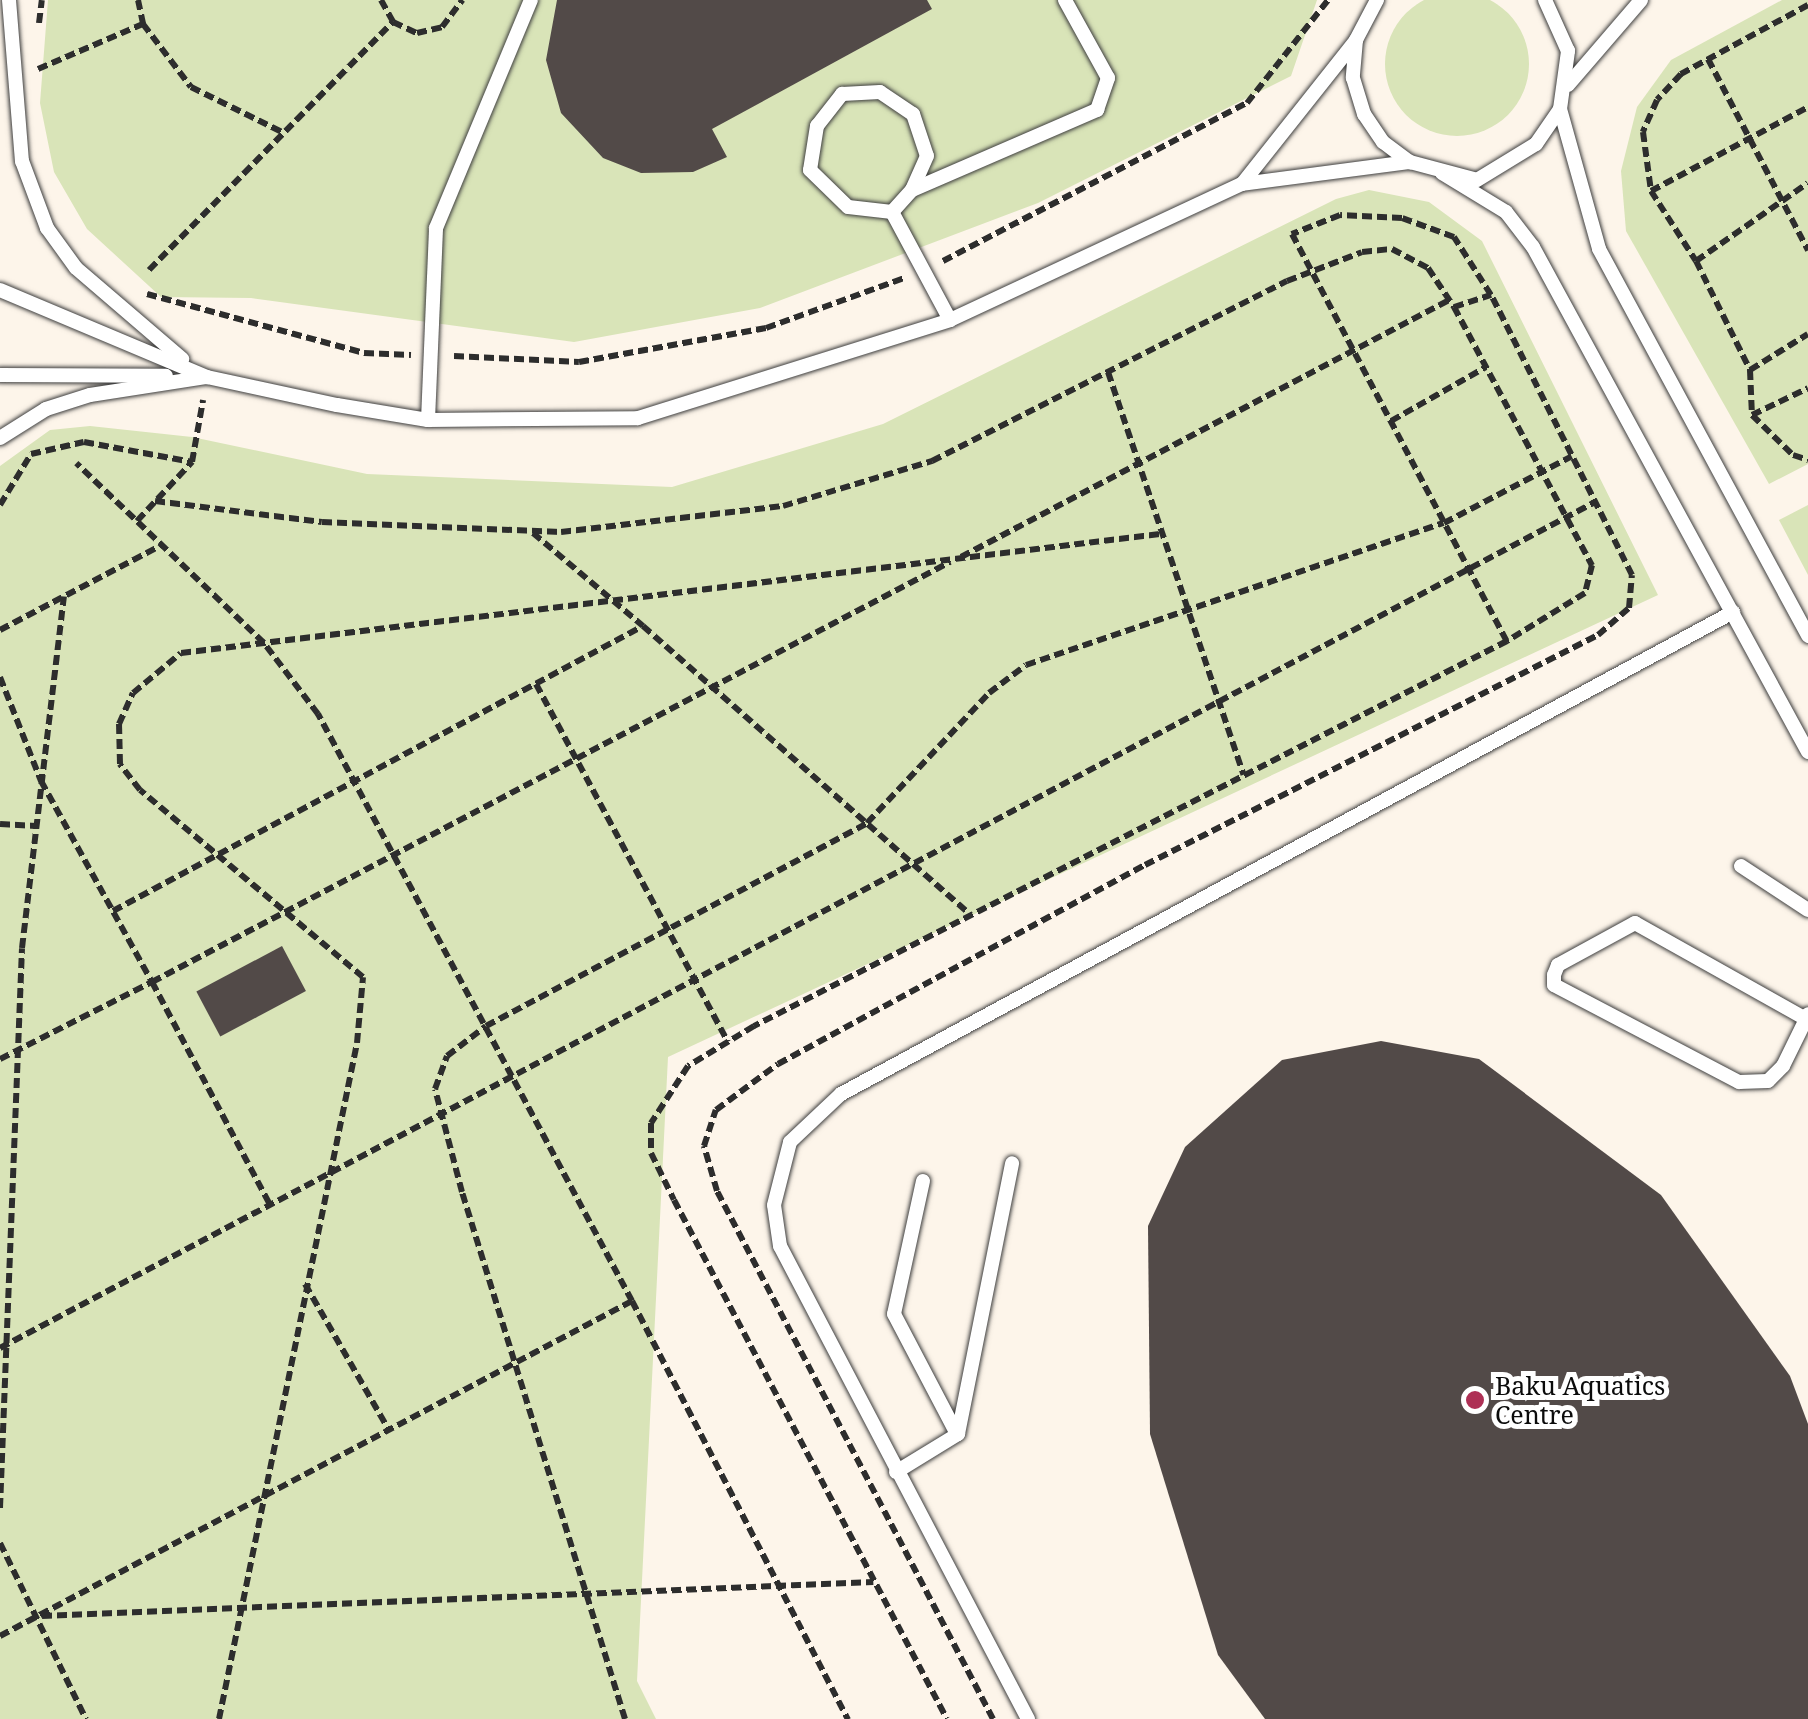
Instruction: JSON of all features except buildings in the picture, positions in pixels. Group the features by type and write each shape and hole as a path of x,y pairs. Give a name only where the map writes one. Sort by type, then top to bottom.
{"lane":[{"path":"10,0 22,162 47,228 76,268 128,318 207,377"},
{"path":"428,420 436,228 531,0"},
{"path":"912,190 1096,110 1108,78 1064,0"},
{"path":"1242,184 1356,40 1377,0"},
{"path":"1356,40 1353,78 1364,114 1383,142 1410,162 1476,180 1536,144 1560,109 1568,85 1568,51 1545,0"},
{"path":"1568,85 1641,0"},
{"path":"880,92 913,114 927,156 912,190 892,212 848,207 810,170 817,126 842,94 880,92"},
{"path":"1560,109 1599,248 1808,636"},
{"path":"0,375 207,377 428,420 638,418 950,320 1242,184 1410,162"},
{"path":"1442,173 1506,212 1533,248 1808,752"},
{"path":"892,212 950,320"},
{"path":"0,290 207,377"},
{"path":"0,438 46,409 90,395 207,377"},
{"path":"1028,1719 780,1246 774,1206 778,1170 790,1142 815,1112 1733,612"},
{"path":"1741,866 1808,910"},
{"path":"1635,923 1807,1016 1783,1066 1768,1081 1739,1082 1554,985 1554,975 1558,965 1635,923"},
{"path":"896,1472 958,1434 1012,1163"},
{"path":"924,1180 894,1314 958,1434"}],"path":[{"path":"38,30 42,0"},
{"path":"138,0 143,24 191,87 282,132"},
{"path":"381,0 393,22 430,32 452,20 462,0"},
{"path":"132,282 171,305 364,353 578,362 766,328 922,272 1247,103 1328,0"},
{"path":"1808,6 1708,59 1656,100 1642,132 1651,191 1696,260 1750,370 1752,414 1793,455 1808,460"},
{"path":"148,270 393,22"},
{"path":"37,69 143,24"},
{"path":"36,85 38,50"},
{"path":"1708,59 1808,250"},
{"path":"1651,191 1808,108"},
{"path":"1696,260 1784,204 1808,183"},
{"path":"1292,234 1507,641"},
{"path":"155,501 322,522 531,531 782,506 932,461 1312,272 1362,252 1392,249 1428,268 1452,303 1592,565 1585,593 1507,641 728,1042 688,1066 651,1122 651,1152 946,1719"},
{"path":"0,1059 289,911 1353,350 1452,303 1491,295"},
{"path":"1750,370 1808,334"},
{"path":"1390,421 1486,367"},
{"path":"1108,372 1244,775"},
{"path":"137,521 192,462 207,377"},
{"path":"1752,414 1808,388"},
{"path":"0,505 31,454 84,442 192,462"},
{"path":"625,1719 435,1089 447,1056 486,1026 669,932 867,823 989,693 1026,665 1444,522 1572,456"},
{"path":"76,463 264,643 318,714 632,1301 848,1719"},
{"path":"4,1346 1595,502"},
{"path":"531,531 972,915"},
{"path":"220,1719 260,1498 357,1043 363,976 140,790 120,764 119,724 133,692 181,653 1160,534"},
{"path":"0,630 162,545"},
{"path":"0,1508 18,1050 36,826 64,596"},
{"path":"112,910 643,626"},
{"path":"0,676 42,781 270,1205"},
{"path":"536,684 728,1042"},
{"path":"0,824 36,826"},
{"path":"305,1284 389,1430"},
{"path":"0,1636 632,1301"},
{"path":"0,1544 86,1719"},
{"path":"36,1617 873,1582"}],"green space":[{"path":"1457,-8 1485,-3 1508,13 1524,36 1529,64 1524,92 1508,115 1485,131 1457,136 1429,131 1406,115 1390,92 1385,64 1390,36 1406,13 1429,-3"},
{"path":"48,0 1317,0 1291,76 1038,203 760,308 574,342 251,298 161,297 87,229 54,172 40,103"},
{"path":"1782,0 1808,0 1808,464 1769,484 1626,231 1621,171 1637,107 1671,60"},
{"path":"1369,190 1429,202 1482,241 1658,595 668,1057 637,1681 656,1719 0,1719 0,466 50,430 90,426 192,437 367,474 672,487 883,424 1336,199"},
{"path":"1808,505 1808,575 1779,520"}],"place":[{"name":"Baku Aquatics Centre","path":"1475,1400"}]}
